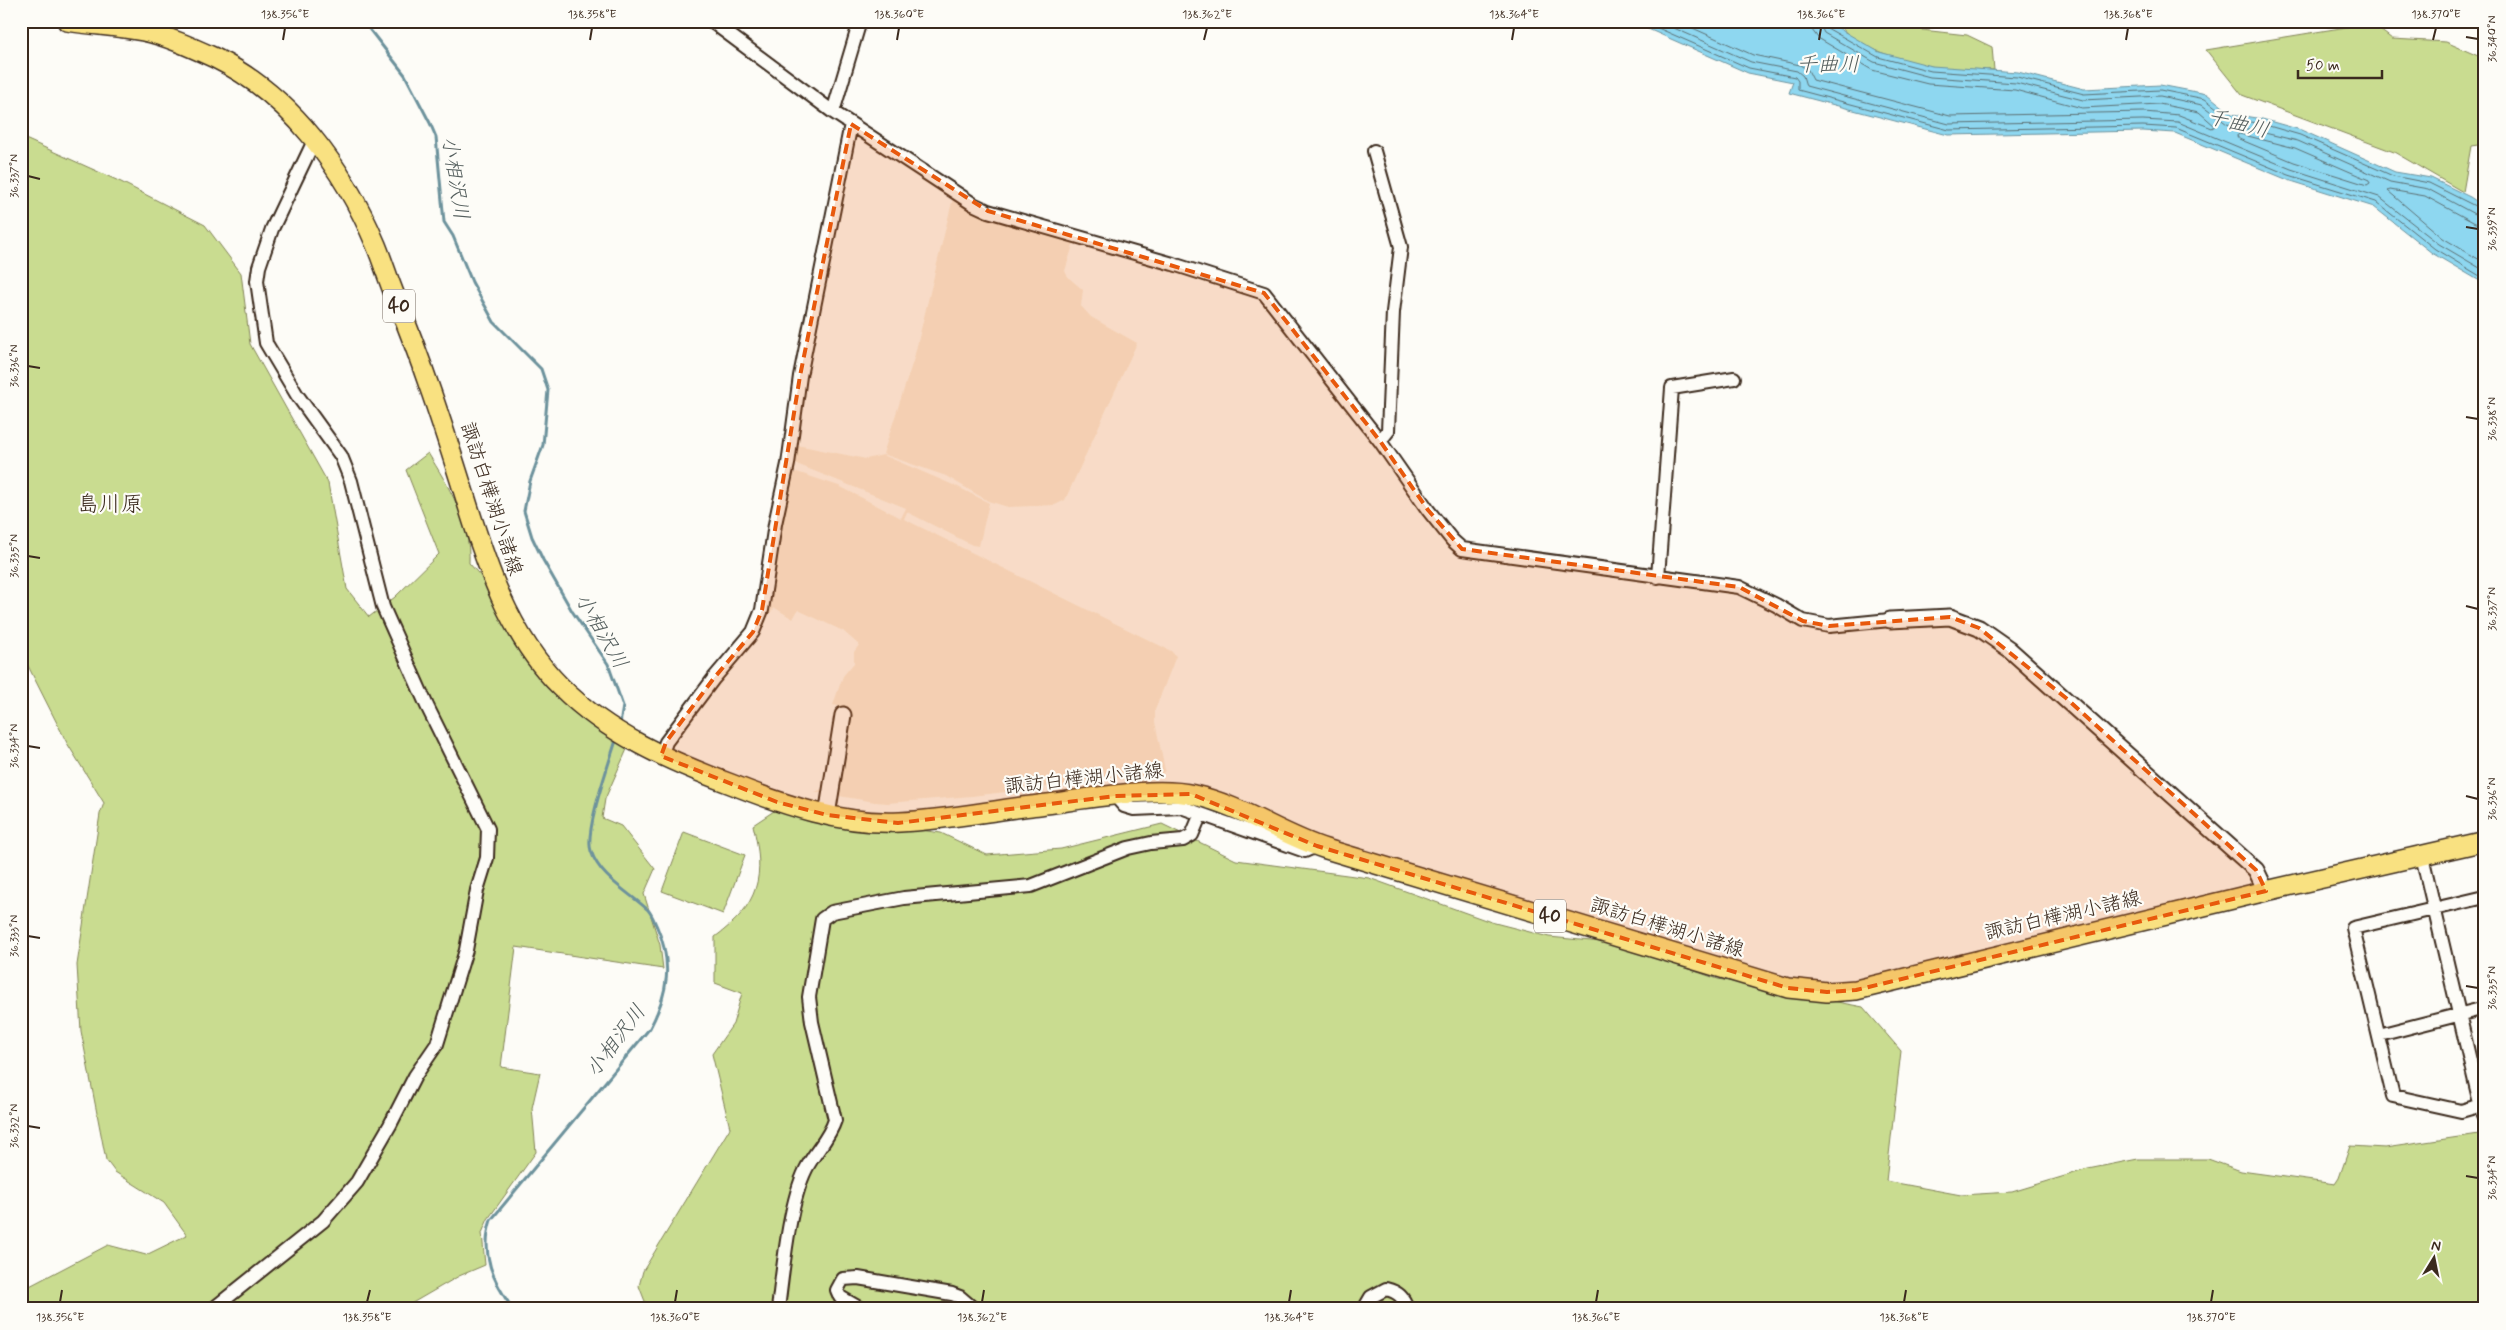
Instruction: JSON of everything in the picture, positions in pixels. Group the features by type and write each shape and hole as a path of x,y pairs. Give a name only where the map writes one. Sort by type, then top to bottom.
{"main road":[{"name":"諏訪白樺湖小諸線","path":"67,21 154,34 219,60 287,109 316,141 356,203 376,245 429,383 489,575 516,624 544,668 561,687 602,721 626,736 661,756 777,802 827,815 898,823 1115,796 1164,792 1191,794 1210,800 1317,846 1788,988 1827,992 1856,990 2266,891 2485,841"}],"street":[{"path":"711,21 833,112 988,212 1173,264 1264,293 1380,441 1428,510 1462,550 1739,587 1776,605 1802,621 1829,626 1950,617 1979,628 2009,649 2256,870 2266,891"},
{"path":"833,112 860,21"},
{"path":"661,756 666,742 714,678 753,632 762,610 775,524 788,464 800,376 851,124"},
{"path":"213,1309 322,1221 362,1174 415,1076 437,1044 466,950 477,890 487,858 488,829 427,706 383,607 351,481 341,456 297,395 266,343 256,281 259,267 272,229 312,145 316,141"},
{"path":"1374,151 1402,247 1393,312 1388,431 1380,441"},
{"path":"1658,577 1672,388 1734,378"},
{"path":"827,815 843,715"},
{"path":"1115,796 1124,806 1134,809 1181,807 1200,816 1306,851 1317,846"},
{"path":"778,1309 795,1197 806,1168 830,1136 835,1120 812,1022 809,996 822,919 832,912 904,898 1031,886 1128,848 1151,843 1183,840 1192,835 1200,816"},
{"path":"2422,856 2436,908 2458,1014 2483,1108 2461,1111 2393,1096 2353,928 2436,908 2485,897"},
{"path":"2379,1035 2485,1008"},
{"path":"861,1309 840,1297 837,1290 843,1278 858,1278 952,1294 960,1297 974,1309"},
{"path":"1364,1309 1371,1297 1386,1289 1397,1292 1406,1302 1408,1309"}],"highlighted area":[{"path":"851,124 988,211 1264,293 1380,441 1428,510 1462,549 1739,587 1803,621 1829,626 1950,617 1979,628 2066,698 2256,870 2266,891 1856,990 1827,992 1788,988 1317,846 1191,794 1115,796 898,823 827,815 777,802 661,756 666,742 714,678 753,632 762,610 800,376"}],"shaded area":[{"path":"953,198 1074,242 1065,271 1068,277 1083,290 1081,306 1091,317 1137,343 1065,500 1055,505 1008,507 988,501 946,476 883,454 914,358"},
{"path":"797,445 866,459 883,455 958,487 989,503 979,546 972,545 907,512 904,519 1171,651 1176,656 1155,710 1155,722 1165,770 1163,773 972,796 888,803 815,792 822,789 838,706 833,705 843,676 854,663 854,652 859,645 843,631 798,610 793,619 775,608 767,616 791,474 797,472 839,486 901,518 906,508 794,463"}],"green space":[{"path":"1838,21 1915,21 1922,30 1967,35 1992,47 1994,70 1943,68 1896,58 1853,39"},
{"path":"2371,23 2392,39 2446,42 2485,59 2485,144 2471,146 2463,192 2394,152 2242,95 2206,50"},
{"path":"21,137 121,182 205,225 241,273 250,344 328,483 347,589 369,617 395,597 439,554 406,470 428,453 457,505 466,533 469,563 485,581 505,619 628,747 605,799 602,818 621,826 655,869 644,894 660,945 663,969 516,947 501,1067 540,1073 532,1108 536,1152 488,1219 482,1233 485,1265 459,1276 402,1309 22,1309 22,1290 108,1245 146,1255 187,1235 164,1203 115,1172 106,1160 81,1031 77,965 100,814 104,803 67,743 21,652"},
{"path":"777,809 941,833 987,855 1061,849 1162,824 1236,860 1369,878 1491,922 1549,937 1612,943 1718,979 1863,1007 1901,1051 1886,1181 1961,1195 2012,1192 2088,1169 2138,1159 2208,1159 2241,1171 2335,1184 2339,1178 2350,1146 2385,1148 2479,1134 2482,1122 2485,1123 2485,1309 1290,1309 1272,1306 1242,1309 648,1309 639,1286 643,1271 730,1128 712,1054 733,1024 742,993 715,983 715,937 730,925 750,901 758,875 759,860 753,825"},
{"path":"684,832 745,855 723,914 662,891"}],"water":[{"name":"千曲川","path":"1630,21 1826,21 1879,52 1932,66 2018,72 2084,89 2160,85 2207,94 2232,114 2262,119 2301,130 2395,172 2431,178 2470,197 2485,207 2485,284 2432,253 2374,207 2288,180 2175,133 2143,131 1948,135 1789,93 1793,82 1748,73"}],"waterway":[{"name":"小相沢川","path":"363,21 405,75 436,137 444,222 453,236 472,282 494,322 541,369 548,390 543,445 530,481 524,511 532,537 543,560 572,611 608,664 623,706 620,724"},
{"name":"小相沢川","path":"513,1309 494,1278 490,1267 487,1244 491,1220 650,1028 664,991 667,966 665,953 652,916 648,910 608,877 595,861 591,851 590,841 594,812 617,737"}],"district":[{"name":"島川原","path":"110,505"}]}
